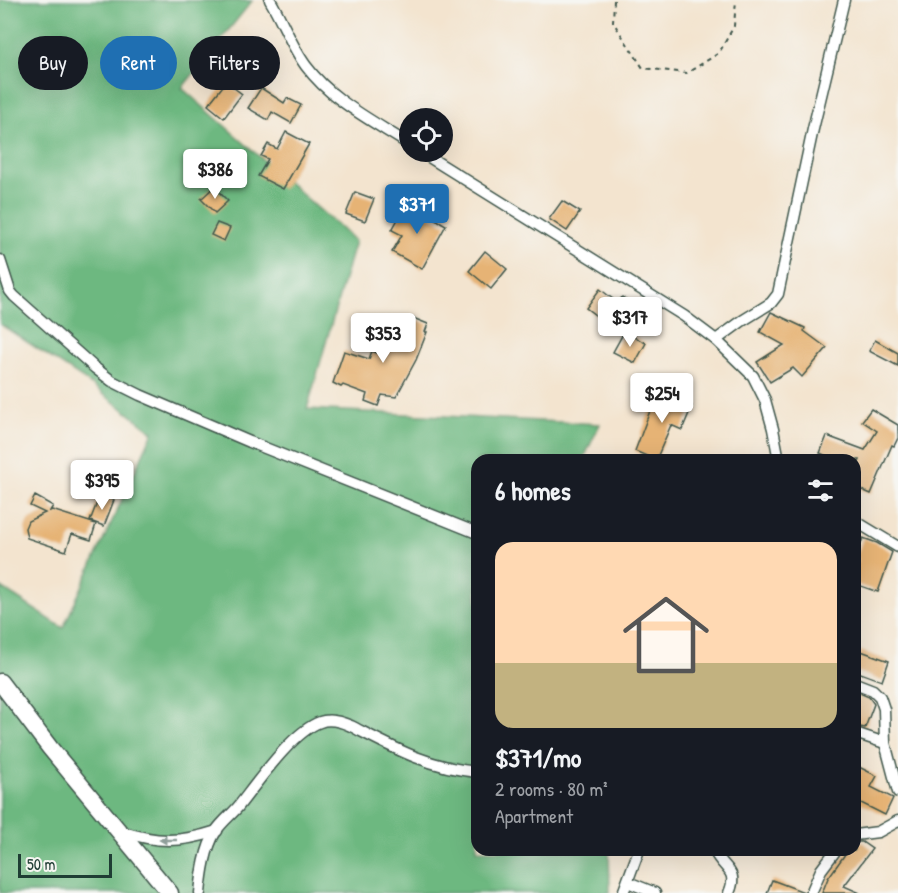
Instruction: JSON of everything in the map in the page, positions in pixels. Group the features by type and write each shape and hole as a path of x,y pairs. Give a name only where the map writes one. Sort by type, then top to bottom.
{"main road":[{"path":"0,682 50,748 170,893"}],"street":[{"path":"270,0 304,64 317,79 339,100 399,138"},
{"path":"716,340 771,303 778,294 813,129 844,0"},
{"path":"437,162 684,316 716,340 753,376 765,400 771,419 777,454"},
{"path":"0,260 10,291 14,296 112,381 250,442 471,531"},
{"path":"861,525 898,547"},
{"path":"861,685 873,690 880,696 884,709 885,744 898,792"},
{"path":"200,893 207,853 216,831 291,743 310,726 322,720 342,722 408,756 441,767 471,771"},
{"path":"861,735 885,744"},
{"path":"861,834 878,832 898,821"},
{"path":"120,831 144,838 168,841 193,838 216,831"},
{"path":"637,856 626,888 655,893"},
{"path":"717,856 732,873 734,882 729,893"},
{"path":"811,893 821,870 832,856"}],"path":[{"path":"614,0 613,22 643,68 687,73 719,53 735,26 736,0"}],"green space":[{"path":"0,0 252,1 224,36 189,36 189,79 182,88 355,241 307,409 600,424 586,454 471,454 471,856 609,856 610,893 0,893 0,587 63,628 153,432 82,378 0,324"}],"building":[{"path":"220,90 237,90 242,94 224,118 208,105"},
{"path":"260,90 264,90 284,103 287,98 301,105 291,123 272,112 268,120 248,108"},
{"path":"286,132 309,144 283,189 258,176 268,159 261,156 268,144 277,149"},
{"path":"214,187 228,201 215,213 201,199"},
{"path":"355,192 374,199 365,221 346,214"},
{"path":"562,201 580,212 567,231 549,219"},
{"path":"407,203 446,225 422,269 392,252 402,235 392,230"},
{"path":"217,223 230,228 224,241 211,235"},
{"path":"485,251 507,269 491,289 469,271"},
{"path":"600,289 618,303 622,297 638,307 623,330 605,319 603,321 586,308"},
{"path":"771,312 805,328 804,331 827,348 802,377 793,368 770,382 757,362 784,345 760,332"},
{"path":"413,318 428,324 425,332 427,332 416,360 396,397 382,395 378,406 365,401 367,394 333,383 344,351 369,359 372,351 377,353 387,329 405,336"},
{"path":"624,332 646,343 635,363 613,352"},
{"path":"875,340 898,353 898,366 869,351"},
{"path":"657,392 692,406 682,430 671,425 659,454 642,454 635,451"},
{"path":"871,409 898,425 898,438 894,446 892,445 871,494 861,490 861,454 820,453 827,436 865,450 877,431 862,421"},
{"path":"100,495 114,500 104,526 90,521"},
{"path":"35,496 53,506 50,511 96,524 91,540 72,534 66,551 27,538 25,528 28,521 45,513 30,506"},
{"path":"863,538 892,552 878,592 861,586"},
{"path":"861,651 889,661 882,681 861,673"},
{"path":"861,694 869,697 874,704 865,728 861,727"},
{"path":"861,768 877,776 871,787 893,798 885,815 861,803"},
{"path":"861,842 872,849 844,886 860,893 822,893 828,878 844,856 861,856"},
{"path":"772,880 804,892 804,893 767,893"}]}
